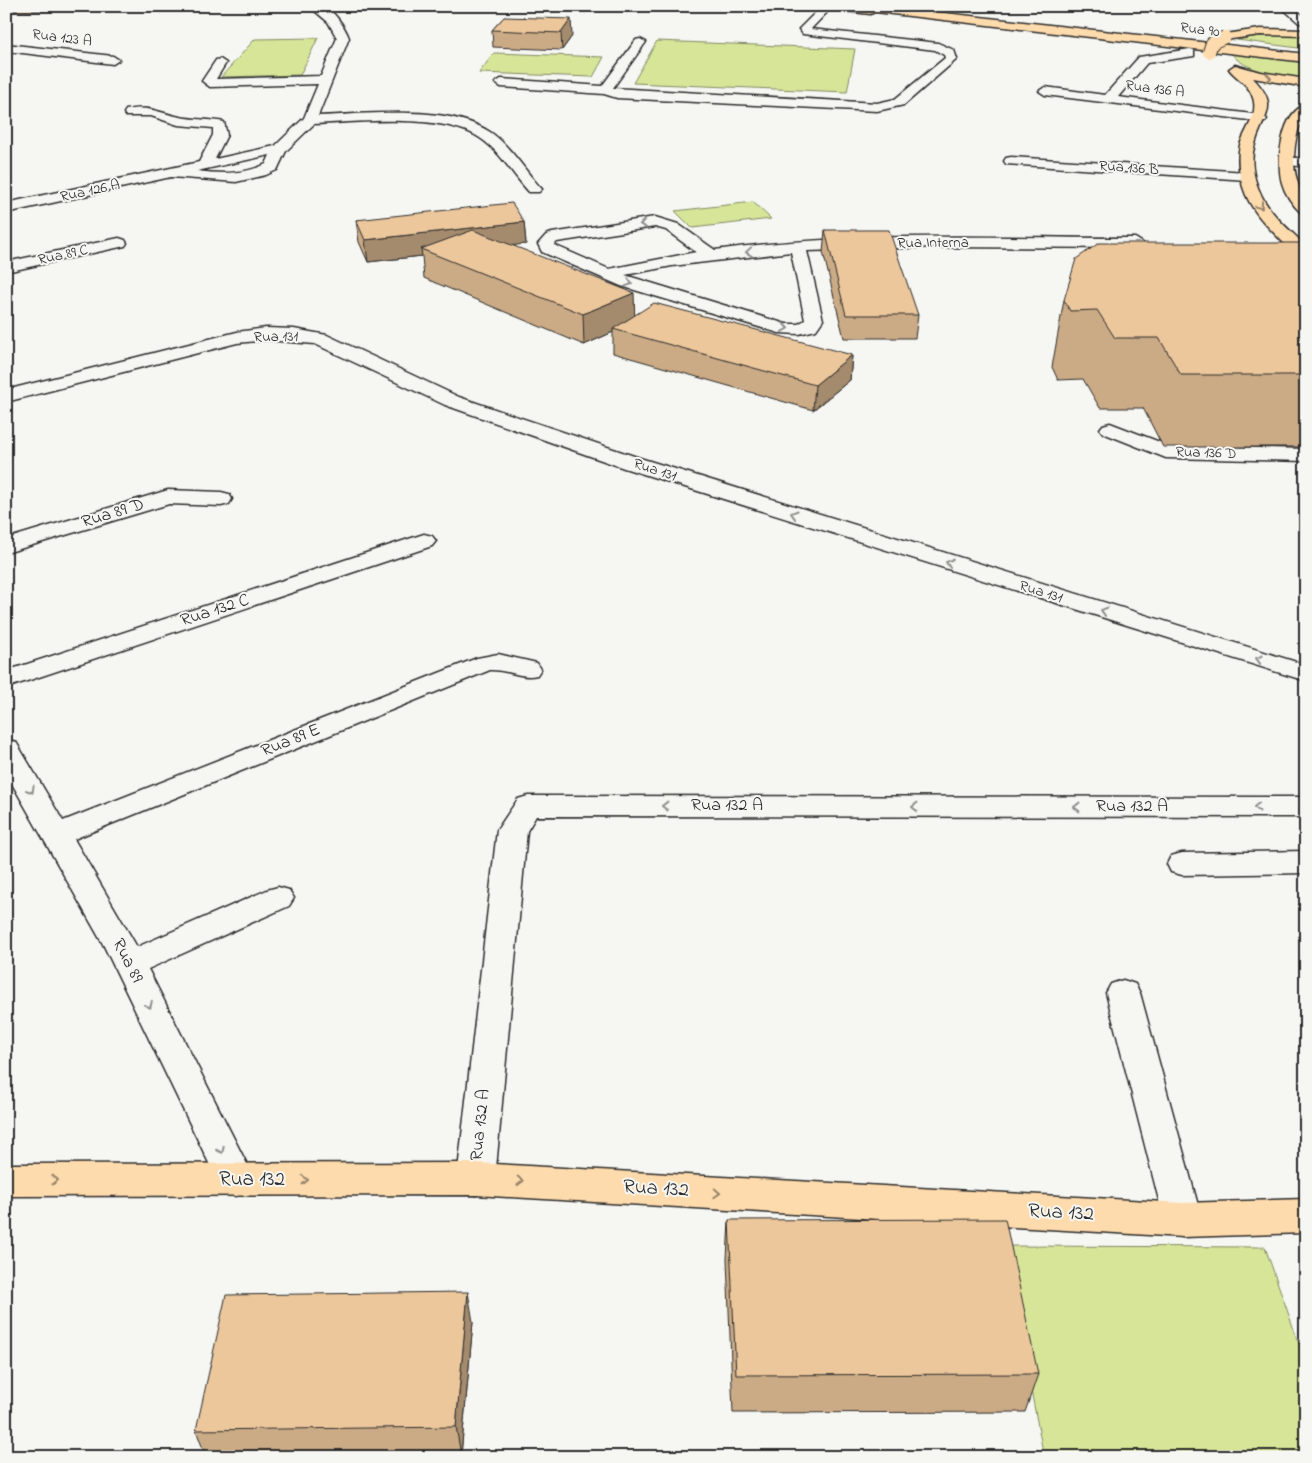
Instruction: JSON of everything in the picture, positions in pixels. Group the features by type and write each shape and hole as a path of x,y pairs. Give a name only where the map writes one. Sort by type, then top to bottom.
{"main road":[{"path":"6,7 116,6"},
{"path":"827,6 1149,44 1190,52 1260,76 1306,83"},
{"name":"Rua 90","path":"852,6 1306,56"},
{"name":"Rua 90","path":"905,6 1306,56"},
{"path":"939,6 1198,33 1237,34 1305,24"},
{"path":"1237,34 1212,43 1209,52 1250,80 1262,102 1260,119 1247,147 1247,176 1251,192 1259,205 1306,256"},
{"path":"1306,109 1301,112 1290,131 1287,161 1289,182 1306,210"},
{"name":"Rua 132","path":"6,1180 476,1179 1183,1220 1306,1216"}],"street":[{"path":"173,173 237,178 250,176 272,167 280,149 310,120 343,38 328,10 314,6"},
{"path":"500,83 605,90 617,94 890,106 899,102 951,59 950,52 938,47 807,32 805,29 827,6"},
{"path":"879,6 1306,56"},
{"path":"1285,6 1305,24"},
{"path":"605,90 640,42"},
{"name":"Rua 123 A","path":"6,47 113,60"},
{"path":"1108,100 1143,60 1190,52"},
{"path":"220,63 208,81 210,83 325,80"},
{"name":"Rua 136 A","path":"1045,92 1260,119"},
{"path":"131,113 152,112 178,121 220,125 220,134 204,166"},
{"path":"1145,117 1183,123"},
{"path":"310,120 418,119 450,122 474,129 486,136 534,189"},
{"path":"1238,132 1253,135"},
{"name":"Rua 126 A","path":"6,208 280,149"},
{"name":"Rua 136 B","path":"1010,161 1247,176"},
{"path":"1287,161 1306,162"},
{"path":"713,256 686,238 672,225 655,222 552,238 546,244 548,249 627,282 785,329 799,329 810,326 814,320 798,247"},
{"name":"Rua 89 C","path":"6,267 119,243"},
{"name":"Rua Interna","path":"607,274 665,262 713,256 798,247 864,243 1150,243"},
{"path":"1275,243 1294,243"},
{"name":"Rua 131","path":"6,396 237,338 266,334 294,335 320,339 452,401 632,464 1306,673"},
{"name":"Rua 136 D","path":"1110,429 1166,452 1184,454 1306,455"},
{"name":"Rua 89 D","path":"6,546 168,497 221,498"},
{"name":"Rua 132 C","path":"6,680 424,541"},
{"name":"Rua 89 E","path":"56,834 486,663 498,662 528,669"},
{"name":"Rua 89","path":"6,748 129,964 236,1180"},
{"name":"Rua 132 A","path":"476,1179 512,830 528,806 1306,808"},
{"path":"1182,864 1306,862"},
{"path":"129,964 278,898"},
{"path":"1123,993 1183,1220"}],"green space":[{"path":"1269,34 1306,34 1306,49 1237,40"},
{"path":"318,38 300,75 221,77 255,39"},
{"path":"657,41 855,49 847,92 633,83"},
{"path":"1231,52 1306,61 1306,79 1265,72 1244,64 1236,59"},
{"path":"494,53 604,57 593,77 479,73"},
{"path":"753,202 771,219 692,228 675,211"},
{"path":"1003,1246 1265,1247 1306,1364 1306,1457 1044,1457"}],"building":[{"path":"504,17 571,19 561,33 492,30"},
{"path":"512,203 524,222 365,240 356,220"},
{"path":"473,230 634,293 583,314 421,249"},
{"path":"825,230 889,230 918,315 846,315"},
{"path":"1099,243 1306,243 1306,375 1181,375 1159,338 1115,338 1097,310 1070,311 1064,300 1076,259"},
{"path":"654,303 852,355 815,385 613,329"},
{"path":"1005,1219 1038,1374 736,1375 729,1220"},
{"path":"468,1292 456,1427 196,1430 226,1295"}]}
